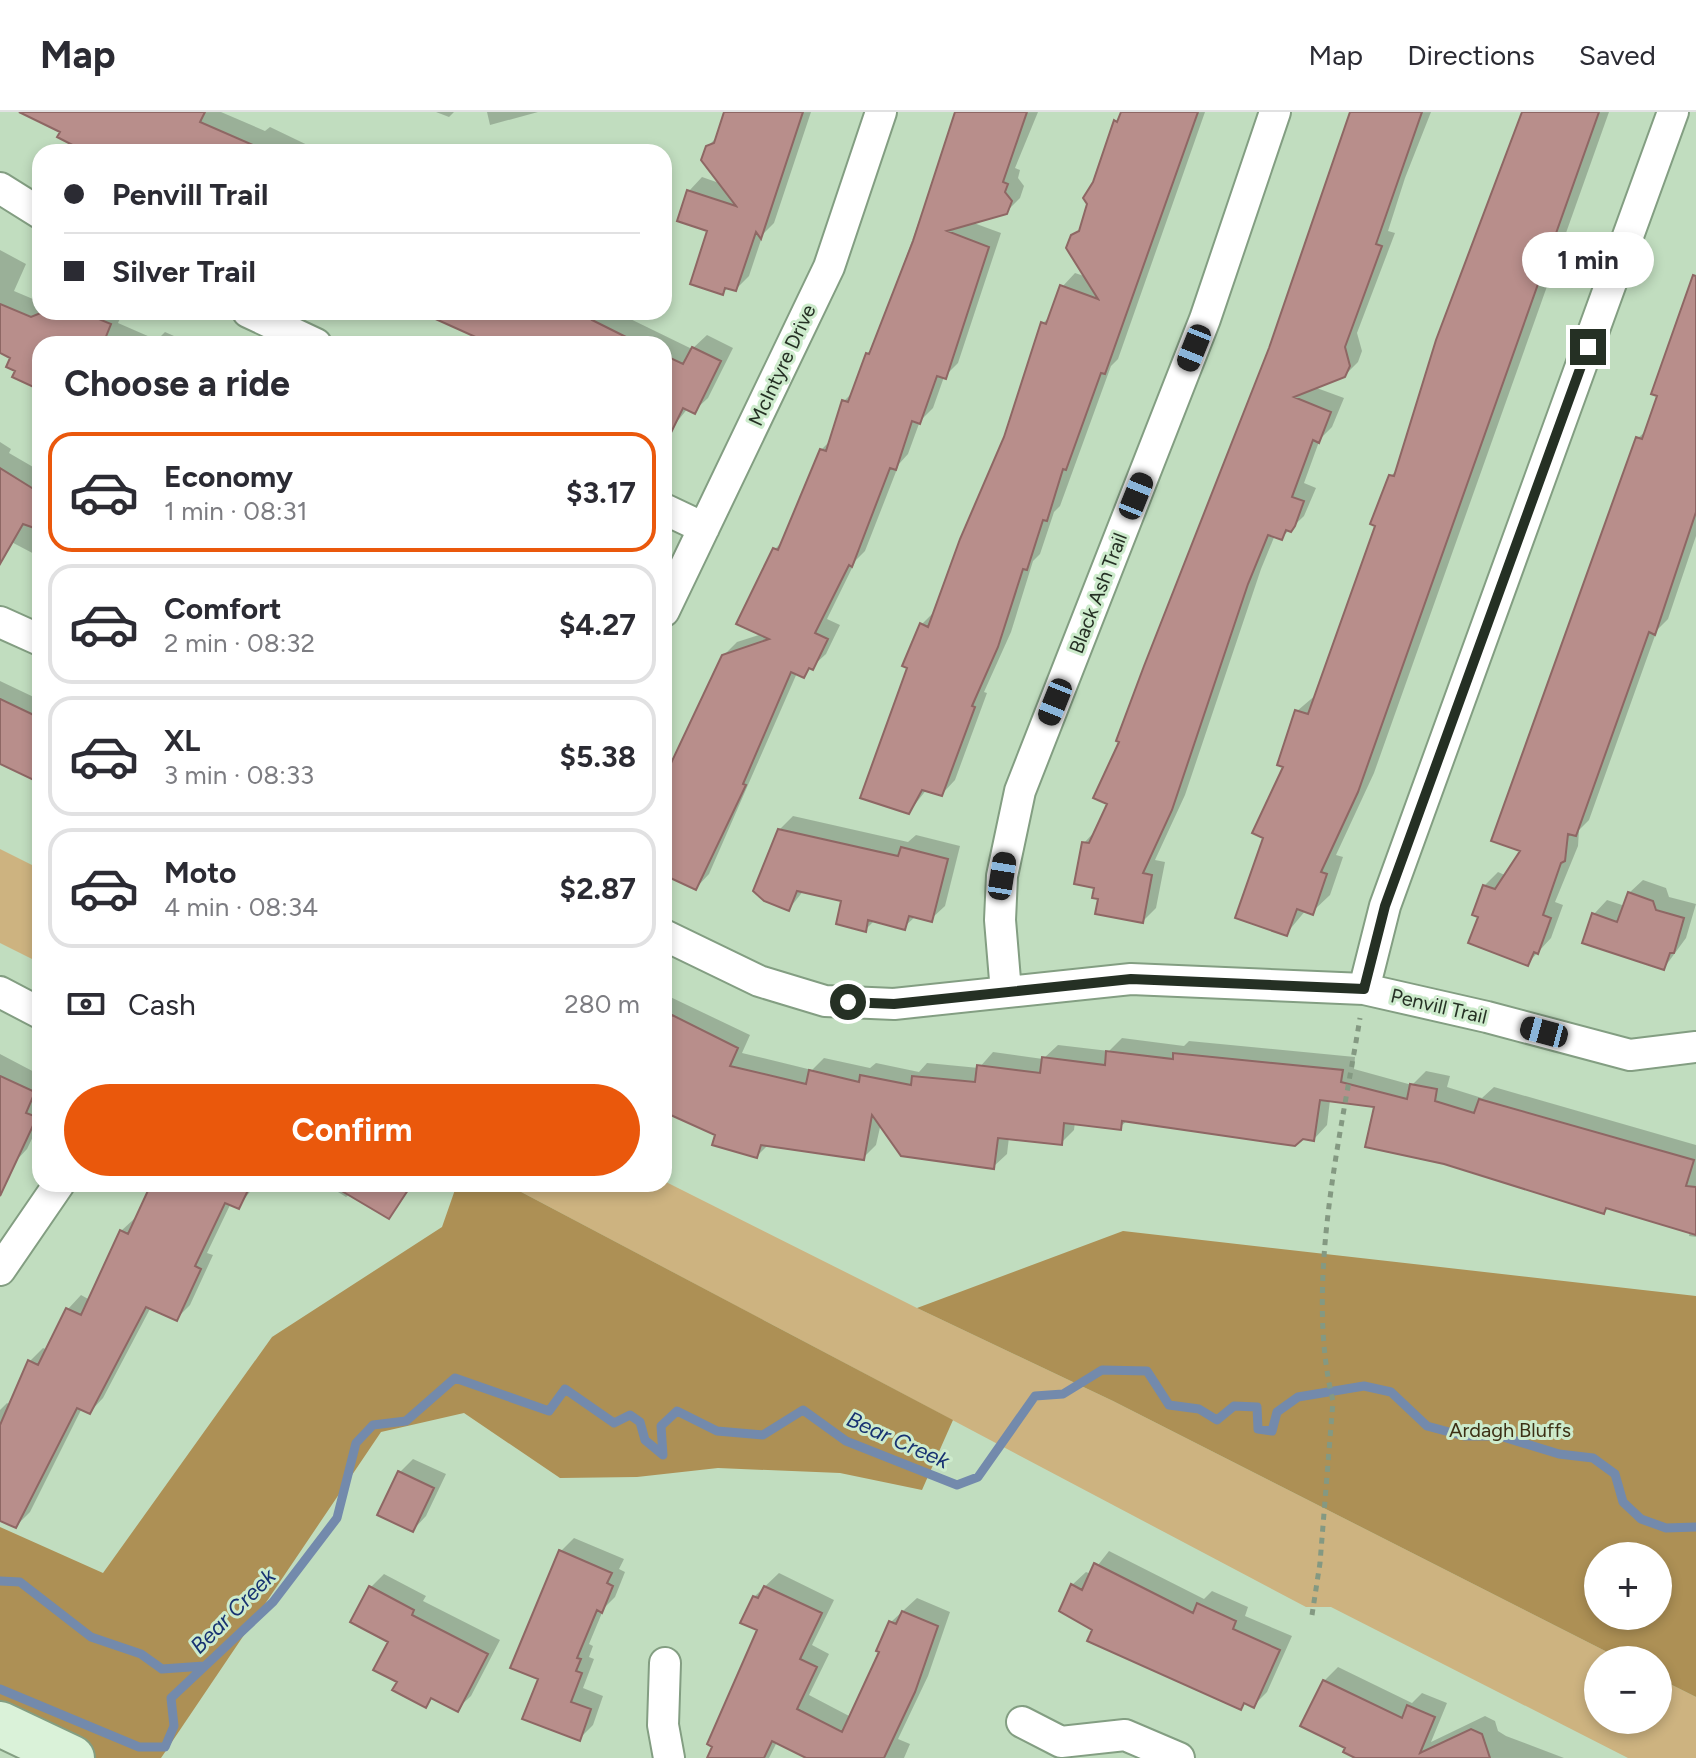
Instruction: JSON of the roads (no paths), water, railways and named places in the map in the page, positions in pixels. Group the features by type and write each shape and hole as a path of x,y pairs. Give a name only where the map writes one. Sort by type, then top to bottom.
{"main road":[{"path":"0,1724 72,1758"}],"street":[{"name":"McIntyre Drive","path":"672,594 829,267 881,112"},
{"name":"Black Ash Trail","path":"1006,992 1000,920 1002,876 1020,791 1205,319 1275,112"},
{"path":"1364,989 1385,906 1673,112"},
{"path":"0,188 32,208"},
{"path":"265,320 299,336"},
{"path":"672,513 704,528"},
{"path":"0,622 32,636"},
{"name":"Penvill Trail","path":"672,939 759,981 825,1001 894,1004 1131,979 1364,989 1487,1017 1630,1055 1696,1047"},
{"path":"0,992 32,1009"},
{"path":"0,1270 54,1192"},
{"path":"665,1663 663,1725 669,1758"},
{"path":"1022,1722 1057,1750 1125,1735 1179,1758"}],"waterway":[{"name":"Bear Creek","path":"0,1689 139,1747 165,1747 174,1726 171,1698 273,1602 337,1518 356,1443 373,1425 406,1421 455,1378 549,1411 565,1389 614,1423 630,1415 640,1422 645,1440 663,1455 661,1426 677,1411 717,1431 763,1435 803,1410 846,1441 957,1485 978,1477 1035,1396 1063,1394 1102,1370 1147,1371 1169,1405 1199,1409 1217,1420 1234,1406 1257,1407 1258,1429 1272,1431 1277,1412 1298,1397 1364,1386 1391,1392 1427,1426 1464,1436 1500,1436 1559,1454 1593,1458 1615,1474 1623,1502 1641,1519 1666,1528 1696,1527"},
{"path":"0,1581 20,1582 91,1637 141,1654 162,1669 204,1666"}],"park label":[{"name":"Ardagh Bluffs","path":"1510,1430"}]}
